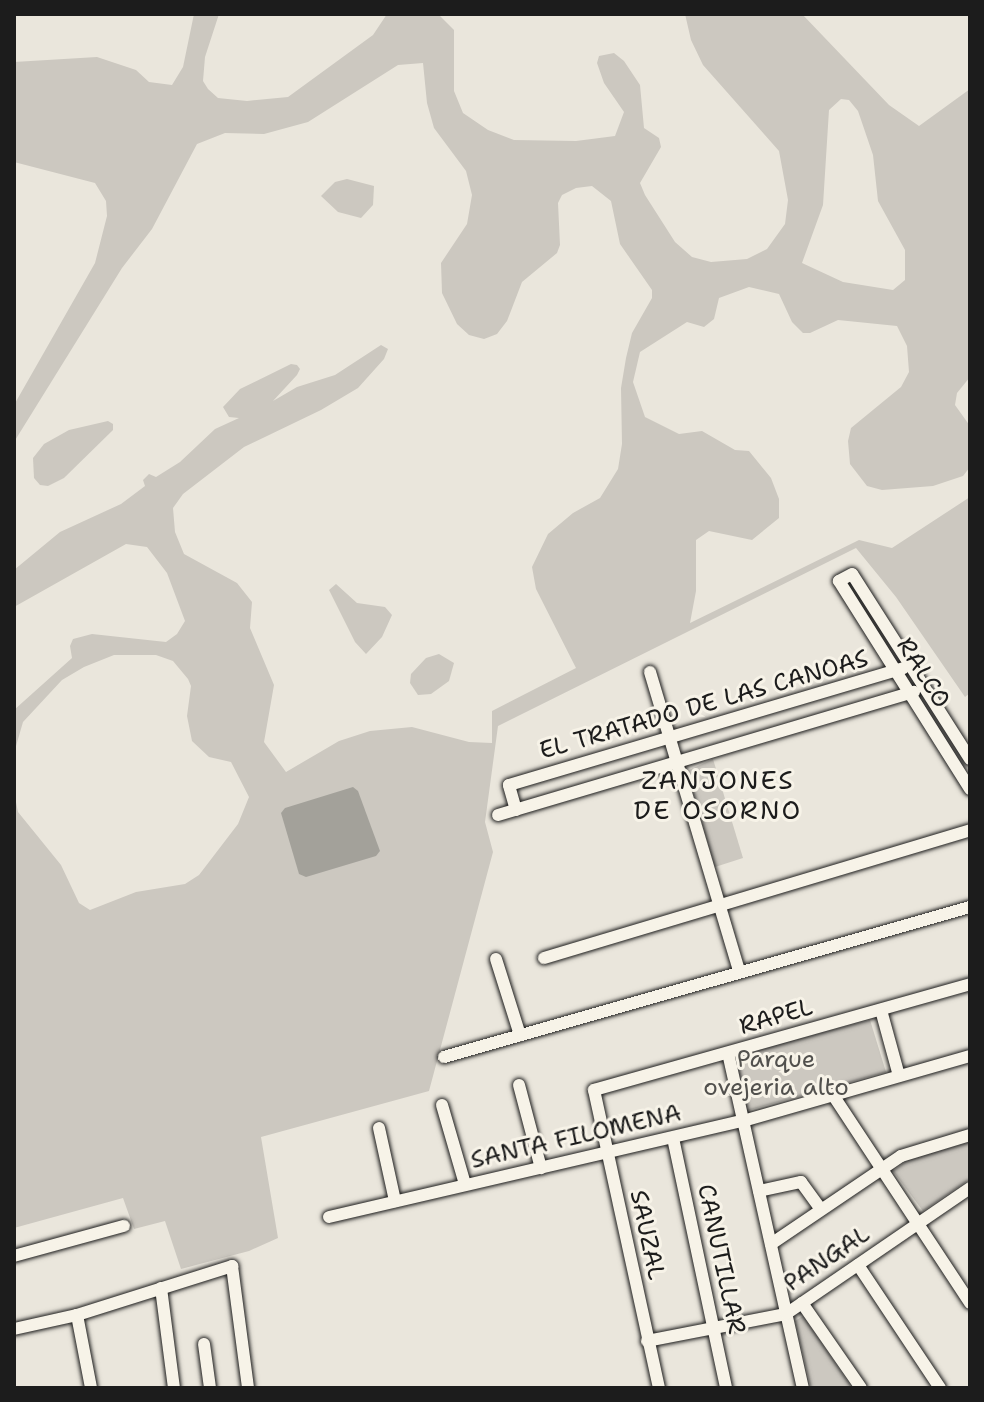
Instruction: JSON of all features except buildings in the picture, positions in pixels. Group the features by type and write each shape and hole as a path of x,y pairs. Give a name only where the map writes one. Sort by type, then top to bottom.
{"street":[{"name":"RALCO","path":"970,759 852,574 839,581 970,789"},
{"name":"EL TRATADO DE LAS CANOAS","path":"516,810 509,785 896,672 909,664"},
{"path":"650,672 739,971"},
{"name":"EL TRATADO DE LAS CANOAS","path":"498,815 910,694 924,686"},
{"path":"710,726 718,751"},
{"path":"544,958 970,830"},
{"path":"444,1057 970,907"},
{"path":"496,959 520,1035"},
{"name":"RAPEL","path":"594,1090 970,984"},
{"path":"881,1010 899,1076"},
{"path":"728,1053 803,1388"},
{"name":"SANTA FILOMENA","path":"329,1217 743,1121 970,1056"},
{"path":"519,1085 541,1168"},
{"name":"SAUZAL","path":"594,1090 659,1388"},
{"path":"833,1095 970,1303"},
{"path":"442,1105 465,1184"},
{"path":"379,1128 395,1201"},
{"path":"771,1244 901,1156 970,1135"},
{"name":"CANUTILLAR","path":"673,1138 726,1388"},
{"path":"759,1191 798,1182 805,1186 821,1210"},
{"name":"PANGAL","path":"647,1341 786,1314 970,1188"},
{"path":"14,1256 124,1226"},
{"path":"858,1265 940,1388"},
{"path":"14,1329 77,1315 232,1266 248,1388"},
{"path":"161,1288 174,1388"},
{"path":"802,1303 861,1388"},
{"path":"77,1315 91,1388"},
{"path":"204,1344 210,1388"}],"green space":[{"path":"194,14 219,14 205,57 203,81 208,89 218,98 247,101 288,97 373,35 387,14 438,14 454,30 454,91 463,113 488,130 514,140 576,141 615,136 624,112 604,83 597,63 599,56 614,53 624,61 640,85 644,128 659,138 661,147 640,183 645,195 675,242 692,257 711,262 747,259 767,249 785,224 788,200 779,151 703,65 691,40 685,14 802,14 889,105 919,126 970,89 970,377 957,393 955,405 970,426 970,467 963,476 933,486 882,490 867,486 850,464 848,441 851,428 901,387 909,372 907,346 897,326 838,320 810,333 803,333 792,322 779,294 749,287 719,298 714,319 704,327 687,322 640,352 633,382 645,417 679,434 702,431 735,450 749,451 771,478 779,499 779,518 752,540 709,531 696,540 696,591 690,623 859,540 892,548 970,497 970,693 965,697 896,597 856,548 498,726 485,822 493,852 429,1091 261,1137 278,1238 249,1251 181,1269 165,1221 134,1229 123,1198 14,1228 14,792 18,812 61,865 79,903 90,910 136,892 185,884 199,875 238,824 249,797 231,762 209,757 192,741 187,716 191,686 173,661 156,655 114,655 62,680 23,722 14,753 14,710 72,658 70,646 73,639 92,634 166,642 177,634 185,621 167,573 147,547 126,544 14,607 14,570 60,532 121,504 145,486 143,480 149,474 156,477 180,462 215,429 239,418 229,417 223,407 240,389 291,364 297,365 300,369 297,375 273,401 297,387 335,375 381,345 388,349 384,359 358,388 321,410 244,447 183,494 173,508 175,532 184,554 237,583 252,602 250,628 274,685 264,742 286,772 339,741 370,731 412,727 469,742 492,743 492,711 576,668 536,589 532,567 548,534 573,513 600,498 618,469 622,444 621,388 626,358 632,333 652,298 652,290 620,244 611,201 592,186 576,188 562,195 558,203 560,245 557,253 522,282 507,321 497,334 484,339 469,335 457,324 442,293 441,263 467,224 472,195 466,171 434,128 427,103 423,63 398,65 308,122 264,134 225,133 197,144 152,229 122,268 14,442 14,405 95,263 107,216 106,201 95,183 14,162 14,62 97,57 136,70 149,82 172,85 183,67","holes":["841,99 849,100 858,111 873,155 878,201 905,250 905,280 893,290 843,282 802,263 823,205 829,110"]},
{"path":"347,179 374,186 373,205 361,218 338,212 321,196 335,182"},
{"path":"108,421 113,424 113,430 64,478 48,486 40,485 34,478 33,458 44,444 69,430"},
{"path":"336,584 357,603 385,607 392,615 382,637 366,654 355,642 329,590"},
{"path":"439,654 454,663 449,681 431,694 418,695 410,683 411,674 426,658"},
{"path":"713,759 743,858 715,867 687,771"},
{"name":"Parque ovejeria alto","path":"870,1020 886,1072 746,1111 734,1056"},
{"path":"970,1142 970,1179 923,1211 893,1171 908,1160"},
{"path":"803,1316 852,1388 811,1388 795,1321"}],"shaded area":[{"path":"353,787 358,791 380,851 376,856 306,877 299,874 281,813 285,808"}],"district":[{"name":"ZANJONES DE OSORNO","path":"718,795"}]}
